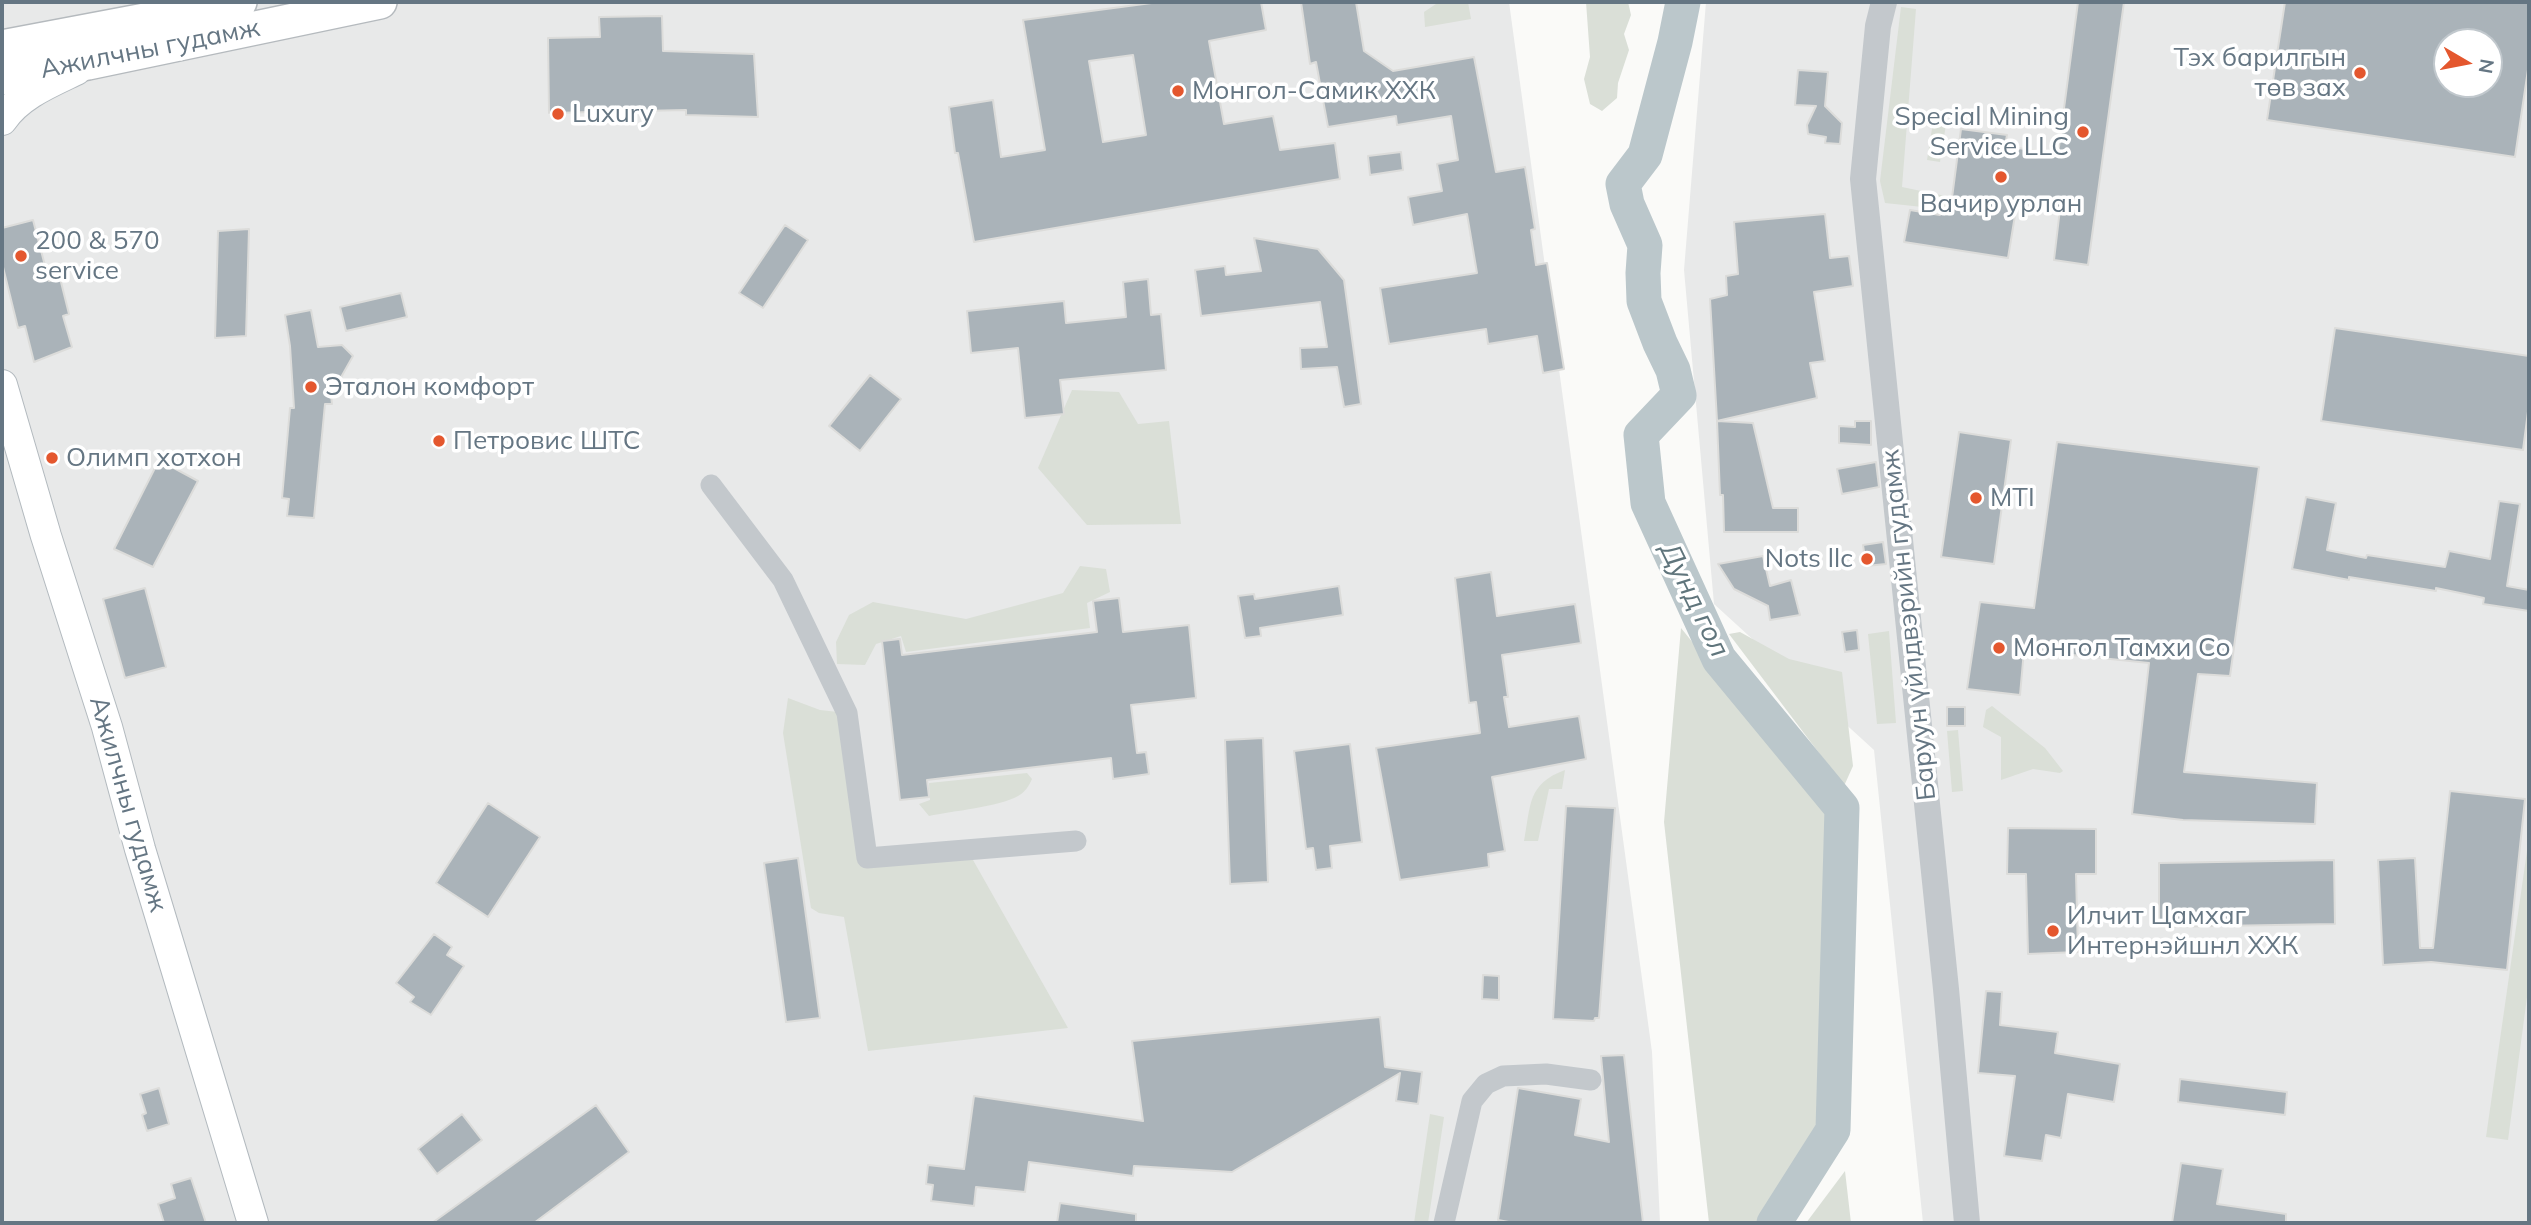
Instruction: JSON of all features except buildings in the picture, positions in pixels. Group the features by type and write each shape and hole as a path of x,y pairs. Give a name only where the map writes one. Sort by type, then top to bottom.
{"main road":[{"name":"Ажилчны гудамж","path":"2,47 240,2"},
{"name":"Ажилчны гудамж","path":"2,78 88,63 380,2"},
{"path":"2,120 32,92 88,63"},
{"name":"Ажилчны гудамж","path":"2,385 46,536 107,727 140,849 253,1223"}],"street":[{"name":"Баруун үйлдвэрийн гудамж","path":"1879,10 1863,179 1946,989 1967,1223"},
{"path":"711,485 783,580 847,713 867,858 1076,841"},
{"path":"1444,1223 1472,1101 1486,1084 1503,1076 1535,1074 1591,1080"}],"shaded area":[{"path":"2,2 1509,2 1652,1052 1660,1223 2,1223"},
{"path":"1439,2 1468,2 1471,19 1425,27 1424,12"},
{"path":"1586,2 1628,2 1631,15 1624,34 1629,50 1618,83 1617,98 1602,111 1590,104 1584,79 1590,57"},
{"path":"1706,2 2529,2 2529,1223 1923,1223 1874,750 1714,604 1684,270"},
{"path":"1901,7 1916,9 1902,187 1979,203 1979,213 1885,203 1880,181"},
{"path":"1934,116 1947,118 1940,162 1927,160"},
{"path":"1072,390 1119,392 1138,424 1169,421 1181,524 1087,525 1038,468"},
{"path":"1080,566 1106,569 1110,592 1087,603 1090,628 906,652 901,636 876,644 865,665 837,664 836,642 849,615 873,602 966,619 1063,593"},
{"path":"1681,628 1833,816 1823,1131 1760,1223 1709,1223 1664,822"},
{"path":"1889,631 1896,723 1877,724 1868,634"},
{"path":"1740,632 1789,659 1842,672 1853,766 1844,786 1729,634"},
{"path":"788,698 820,710 838,712 865,860 973,860 1068,1028 868,1051 844,917 819,913 811,908 783,733"},
{"path":"1992,706 2045,748 2063,771 2060,773 2033,769 2001,780 2001,737 1983,727 1986,710"},
{"path":"1958,730 1963,791 1952,792 1947,731"},
{"path":"1565,770 1562,789 1549,789 1538,841 1524,841 1530,806 1537,789"},
{"path":"1027,773 1032,779 1025,791 1010,800 929,816 919,804 930,800 929,783"},
{"path":"2529,837 2529,982 2508,1140 2486,1137"},
{"path":"1430,1114 1444,1117 1428,1223 1414,1223"},
{"path":"1845,1171 1851,1223 1806,1223"}],"waterway":[{"name":"Дунд гол","path":"1683,2 1645,155 1623,184 1627,204 1645,245 1644,301 1673,370 1679,395 1641,435 1648,503 1719,659 1842,808 1833,1130 1774,1223"}],"place":[{"name":"Тэх барилгын төв зах","path":"2360,73"},
{"name":"Монгол-Самик ХХК","path":"1178,91"},
{"name":"Luxury","path":"558,114"},
{"name":"Special Mining Service LLC","path":"2083,132"},
{"name":"Вачир урлан","path":"2001,177"},
{"name":"200 & 570 service","path":"21,256"},
{"name":"Эталон комфорт","path":"311,387"},
{"name":"Петровис ШТС","path":"439,441"},
{"name":"Олимп хотхон","path":"52,458"},
{"name":"MTI","path":"1976,498"},
{"name":"Nots llc","path":"1867,559"},
{"name":"Монгол Тамхи Со","path":"1999,648"},
{"name":"Илчит Цамхаг Интернэйшнл ХХК","path":"2053,931"}]}
